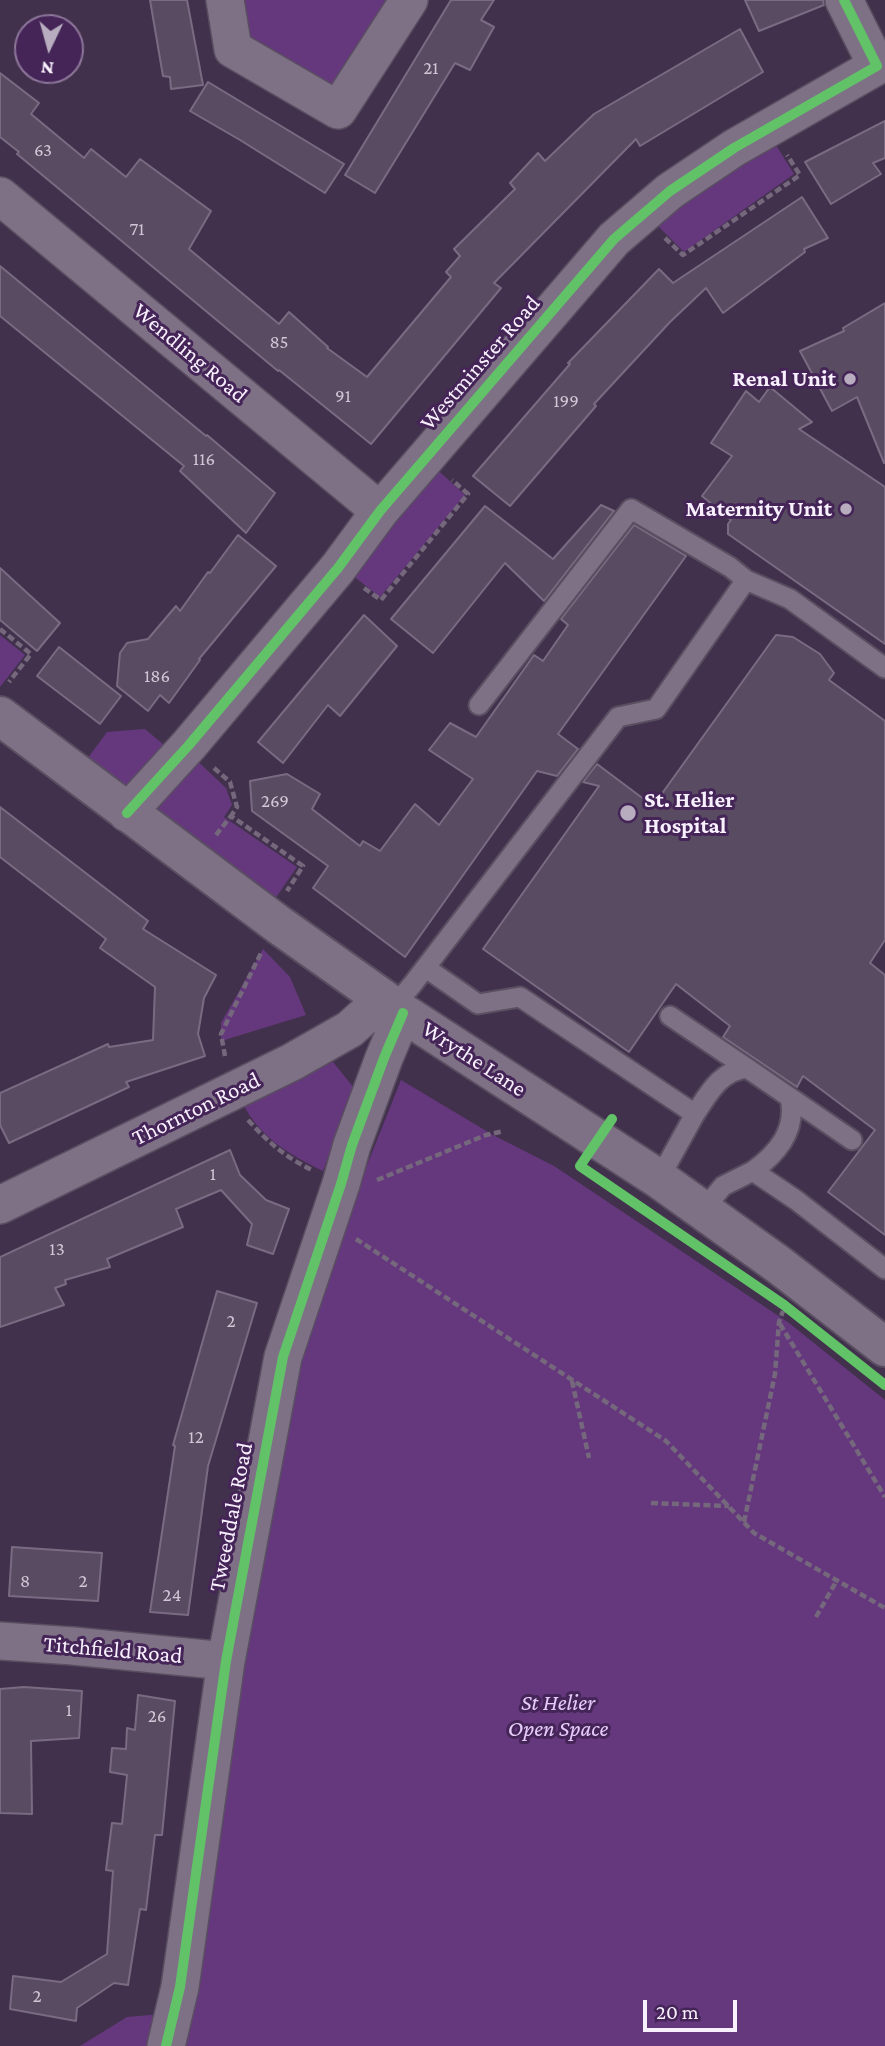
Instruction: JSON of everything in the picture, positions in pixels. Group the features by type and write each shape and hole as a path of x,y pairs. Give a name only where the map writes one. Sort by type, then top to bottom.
{"main road":[{"name":"Wrythe Lane","path":"4,700 127,813 194,863 393,1006 703,1210 885,1347"}],"street":[{"path":"225,0 233,49 338,110 409,0"},
{"name":"Westminster Road","path":"127,813 189,745 338,568 380,511 614,239 670,191 734,148 877,66 844,0"},
{"name":"Wendling Road","path":"0,196 380,511"},
{"name":"Thornton Road","path":"0,1205 292,1062 393,1006"},
{"name":"Tweeddale Road","path":"166,2046 180,1987 226,1661 283,1357 352,1145 384,1058 393,1006"},
{"name":"Titchfield Road","path":"0,1641 226,1661"}],"lane":[{"path":"479,705 631,509 730,567 746,580 790,598 885,668"},
{"path":"393,1006 426,968 618,717 656,709 746,580"},
{"path":"426,968 478,1004 520,997 695,1115"},
{"path":"670,1016 852,1140"},
{"path":"659,1180 711,1091 726,1074 735,1069 747,1068"},
{"path":"703,1210 723,1186 753,1171 771,1158 792,1122 790,1098"},
{"path":"753,1171 796,1200 885,1269"}],"path":[{"path":"641,215 683,255 800,175 770,127"},
{"path":"338,568 381,600 468,494 426,458"},
{"path":"0,629 31,654 4,700"},
{"path":"189,745 230,782 237,807 194,863"},
{"path":"231,816 303,866 269,918"},
{"path":"372,1183 486,1135 504,1131"},
{"path":"327,1225 364,1242 666,1441 754,1533 885,1608"},
{"path":"744,1523 775,1374 779,1322 784,1305"},
{"path":"779,1322 885,1497"},
{"path":"572,1379 589,1458"},
{"path":"651,1503 729,1506"},
{"path":"816,1617 837,1580"}],"green space":[{"path":"225,0 409,0 338,110 233,49"},
{"path":"769,134 794,174 684,252 648,216"},
{"path":"430,463 465,495 380,597 343,568"},
{"path":"0,635 25,655 0,687"},
{"path":"145,729 183,761 189,753 226,788 232,805 224,817 297,867 268,909 79,770 107,732"},
{"path":"263,949 290,977 306,1015 221,1041 221,1023"},
{"path":"333,1062 354,1088 323,1171 276,1143 256,1124 242,1101"},
{"name":"St Helier Open Space","path":"401,1080 493,1135 554,1166 789,1323 885,1400 885,2046 175,2046 257,1514 315,1295"},
{"path":"174,2013 166,2046 80,2046 127,2017"}],"building":[{"path":"150,0 187,0 203,85 171,89 170,77 163,76"},
{"path":"451,0 494,0 481,20 494,27 470,70 455,63 375,193 345,175"},
{"path":"745,0 823,0 824,5 759,31"},
{"path":"740,29 763,72 640,146 636,139 494,283 501,288 371,444 278,371 0,137 0,73 39,103 31,114 84,158 91,149 126,177 140,159 211,211 189,249 279,324 289,312 327,348 367,377 451,277 446,272 460,256 454,249 515,189 510,183 538,153 545,161 594,114"},
{"path":"208,82 344,164 325,193 190,111"},
{"path":"885,121 885,158 873,163 881,174 831,204 805,162"},
{"path":"802,197 828,238 804,249 805,252 723,313 706,288 670,322 594,404 596,406 510,506 473,476 570,364 568,363 659,269 673,283"},
{"path":"0,266 275,493 246,533 180,471 184,466 0,316"},
{"name":"Renal Unit","path":"885,303 884,463 857,397 832,411 800,351 844,331 843,328"},
{"name":"Maternity Unit","path":"770,387 812,422 799,429 885,487 885,644 728,534 731,520 702,496 732,456 711,443 746,391 759,402"},
{"path":"601,505 614,511 544,601 505,563 433,653 391,619 485,506 553,559"},
{"path":"634,525 686,556 558,734 578,749 557,776 537,771 405,957 313,888 328,866 252,811 250,781 287,774 320,794 312,809 360,846 363,841 380,851 415,804 439,825 473,779 429,750 450,723 476,737 534,655 543,661 568,625 561,619"},
{"path":"238,535 276,566 199,659 169,703 160,695 148,711 117,686 120,653 127,643 148,639 176,606 180,611"},
{"path":"0,568 60,623 37,651 0,620"},
{"path":"364,615 397,646 340,716 328,705 283,763 258,742"},
{"path":"776,635 793,637 820,654 834,673 829,680 885,721 885,940 870,963 885,975 885,1235 828,1192 875,1130 803,1076 797,1087 723,1037 730,1026 676,984 629,1052 483,949 599,786 583,782 597,764 653,806"},
{"path":"59,647 121,696 100,724 37,676"},
{"path":"0,807 148,921 143,929 216,975 204,998 198,1034 205,1056 126,1082 129,1087 9,1143 0,1125 0,1093 108,1044 109,1047 153,1040 155,987 100,948 106,939 0,857"},
{"path":"230,1150 240,1175 266,1200 289,1209 273,1254 247,1245 252,1224 221,1190 176,1209 183,1227 107,1259 110,1267 65,1280 66,1284 55,1288 64,1305 0,1327 0,1257"},
{"path":"217,1291 257,1303 208,1466 188,1615 150,1612 175,1446 173,1445"},
{"path":"12,1547 102,1553 98,1601 9,1596"},
{"path":"24,1687 82,1691 79,1738 31,1741 32,1814 0,1813 0,1689"},
{"path":"138,1695 175,1701 162,1835 155,1835 146,1910 140,1909 128,1985 114,1983 77,2008 76,2021 10,2009 13,1976 61,1982 107,1954 113,1871 106,1870 112,1823 122,1824 127,1775 110,1772 112,1748 126,1749 127,1728 135,1730"}],"cycle path":[{"path":"127,813 189,745 338,568 380,511 614,239 670,191 734,148 877,66 844,0"},
{"path":"166,2046 180,1987 226,1661 283,1357 352,1145 403,1013"},
{"path":"612,1119 580,1166 784,1305 885,1385"}],"place":[{"name":"Renal Unit","path":"850,379"},
{"name":"Maternity Unit","path":"846,509"},
{"name":"St. Helier Hospital","path":"628,813"}]}
